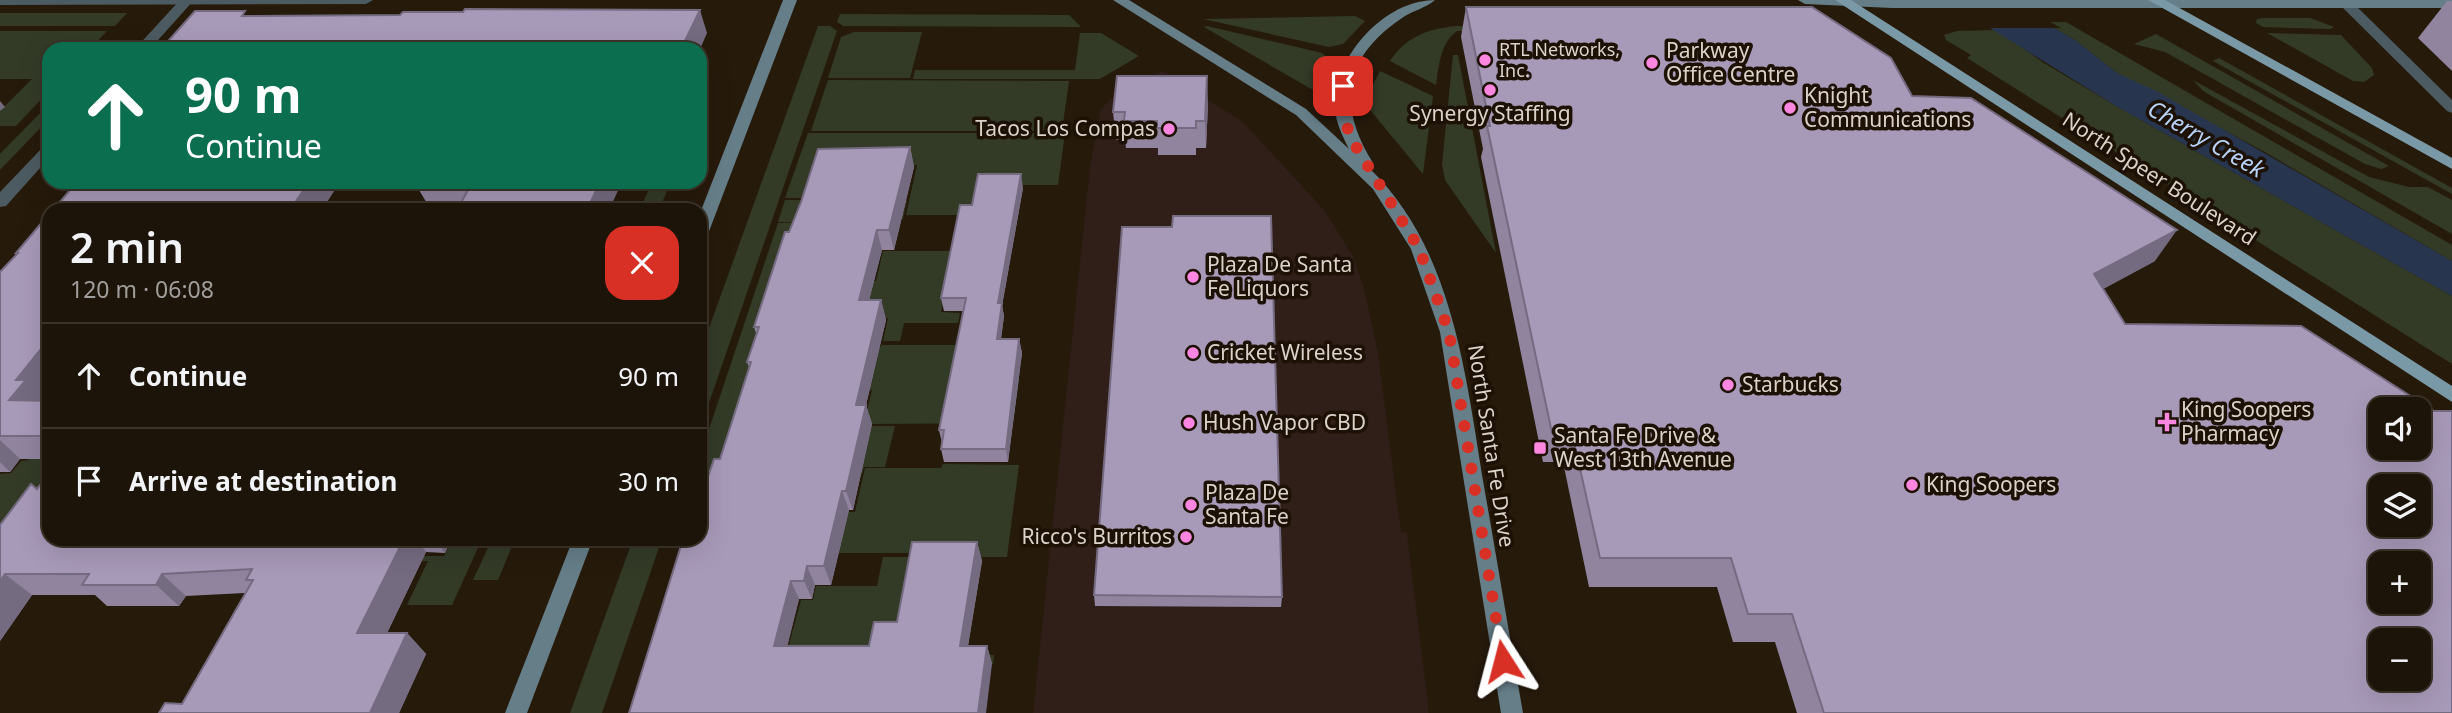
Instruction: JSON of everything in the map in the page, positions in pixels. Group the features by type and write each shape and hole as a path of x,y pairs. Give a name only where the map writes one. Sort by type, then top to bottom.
{"main road":[{"path":"707,216 790,0"},
{"name":"North Santa Fe Drive","path":"1120,0 1291,105 1378,185 1419,248 1449,332 1512,713"},
{"path":"1378,185 1350,137 1342,108 1343,86 1355,61 1377,32 1400,12 1428,0"},
{"path":"1805,0 1892,4 2452,4"},
{"name":"North Speer Boulevard","path":"1844,1 2452,395"},
{"path":"2159,2 2452,164"},
{"path":"516,713 580,546"}],"street":[{"path":"0,1 366,0"},
{"path":"149,42 187,1"},
{"path":"2344,2 2452,108"},
{"path":"0,202 42,157"}],"shaded area":[{"path":"1162,71 1243,122 1324,210 1353,256 1364,288 1378,353 1401,532 1407,533 1429,713 1033,713 1090,167 1100,111 1109,100"}],"green space":[{"path":"0,13 127,13 115,26 0,26"},
{"path":"840,14 1069,15 1081,27 843,26 837,22"},
{"path":"1355,16 1365,21 1343,44 1329,47 1203,19"},
{"path":"2310,18 2334,27 2263,27 2256,23 2257,19"},
{"path":"2043,22 2066,22 2452,245 2452,261 2263,151 2117,73 2075,40"},
{"path":"818,26 830,26 837,31 707,409 707,334"},
{"path":"1456,26 1556,26 1558,31 1457,31 1444,48 1436,85 1390,61 1410,40 1436,29"},
{"path":"1204,27 1322,53 1330,61 1324,88 1313,90"},
{"path":"1997,30 2044,63 2116,106 2452,296 2452,364 1967,58 1971,55 1946,40 1944,35 1957,31"},
{"path":"0,31 107,31 97,42 42,42 42,98 16,126 0,126 0,111 32,79 0,79"},
{"path":"854,32 922,32 910,78 828,78 841,37"},
{"path":"1080,33 1101,33 1139,56 1100,79 913,79 915,70 1075,70"},
{"path":"2267,33 2341,35 2372,68 2374,75 2364,82 2353,81"},
{"path":"2156,34 2389,166 2381,169 2365,164 2165,52 2134,44"},
{"path":"1453,55 1458,55 1496,253 1445,180 1442,164"},
{"path":"2219,58 2452,188 2452,194 2213,61"},
{"path":"1380,71 1433,96 1423,174 1371,111 1369,92"},
{"path":"828,80 1069,81 1062,131 811,131"},
{"path":"2193,80 2369,177 2409,187 2428,187 2452,200 2452,234 2203,91"},
{"path":"42,111 42,126 0,170 0,154"},
{"path":"808,133 1065,133 1058,185 976,185 970,215 906,215 917,165 831,165 814,198 785,198"},
{"path":"649,189 668,189 662,203 643,203"},
{"path":"785,200 907,200 903,219 815,219 718,487 707,487 707,435 778,223 800,223 778,222"},
{"path":"883,251 955,251 941,312 960,313 958,323 904,323 900,341 883,341 888,318 844,317 855,281 876,281"},
{"path":"881,345 957,345 954,380 1019,380 1013,423 864,424 872,390 852,389 838,348 880,348"},
{"path":"852,426 895,426 885,467 864,467 862,474 737,473"},
{"path":"42,442 42,529 0,529 0,474 11,473 21,461 28,460"},
{"path":"943,464 1019,465 1007,557 954,557 954,553 807,553 817,512 855,512 865,468 941,468"},
{"path":"449,546 479,546 452,605 407,605 428,561 408,561 410,556 444,556"},
{"path":"489,546 512,546 498,580 473,580"},
{"path":"630,546 660,546 602,713 570,713"},
{"path":"883,557 917,557 942,583 877,654 994,655 993,664 784,663 801,600 813,600 816,586 877,586"}],"water":[{"name":"Cherry Creek","path":"1945,0 2004,0 2075,40 2117,73 2158,92 2452,261 2452,296 2116,106"}],"pier":[{"path":"1941,0 2011,0 2061,28 1986,28"}],"building":[{"name":"King Soopers","path":"1466,7 1812,7 1891,58 1912,96 1971,98 2177,230 2094,274 2125,324 2301,326 2412,397 2368,397 2368,460 2431,460 2431,409 2452,411 2452,713 1824,713 1792,614 1748,614 1731,558 1600,558 1572,433 1552,433 1487,126 1490,126"},
{"path":"465,9 700,10 684,42 167,42 195,11 245,11 242,16 463,12"},
{"path":"1117,76 1207,76 1205,121 1196,121 1196,128 1157,128 1157,121 1124,121 1125,112 1113,112"},
{"path":"910,147 889,230 877,230 859,300 881,300 856,405 866,405 846,491 842,491 824,566 807,566 804,581 791,581 774,646 869,646 874,622 897,622 912,542 977,542 960,646 987,646 978,713 629,713 681,546 707,546 707,480 714,459 720,459 751,362 747,362 759,327 754,327 785,232 789,232 801,202 818,149"},
{"path":"978,174 1021,174 998,303 1002,303 997,339 1019,339 1006,449 941,449 944,430 939,430 966,298 941,298 960,205 972,205"},
{"path":"71,189 304,189 295,203 59,203"},
{"path":"597,189 590,203 461,203 468,190 419,190"},
{"name":"Plaza De Santa Fe","path":"1173,216 1271,216 1282,597 1094,595 1122,227 1172,227"},
{"path":"42,222 42,348 16,380 26,380 9,400 42,401 42,436 0,436 0,272"},
{"path":"42,482 42,546 400,546 357,633 407,633 370,713 159,713 165,703 182,704 253,580 246,580 252,569 162,574 156,585 82,585 89,574 5,574 0,581 0,525 31,484 37,489"}],"place":[{"name":"RTL Networks, Inc.","path":"1485,60"},
{"name":"Parkway Office Centre","path":"1652,63"},
{"name":"Synergy Staffing","path":"1490,90"},
{"name":"Knight Communications","path":"1790,108"},
{"name":"Tacos Los Compas","path":"1169,129"},
{"name":"Plaza De Santa Fe Liquors","path":"1193,277"},
{"name":"Cricket Wireless","path":"1193,353"},
{"name":"Starbucks","path":"1728,385"},
{"name":"King Soopers Pharmacy","path":"2167,422"},
{"name":"Hush Vapor CBD","path":"1189,423"},
{"name":"Santa Fe Drive & West 13th Avenue","path":"1540,448"},
{"name":"King Soopers","path":"1912,485"},
{"name":"Plaza De Santa Fe","path":"1191,505"},
{"name":"Ricco's Burritos","path":"1186,537"}],"route":[{"path":"1343,86 1342,108 1350,137 1419,248 1449,332 1503,661"}]}
